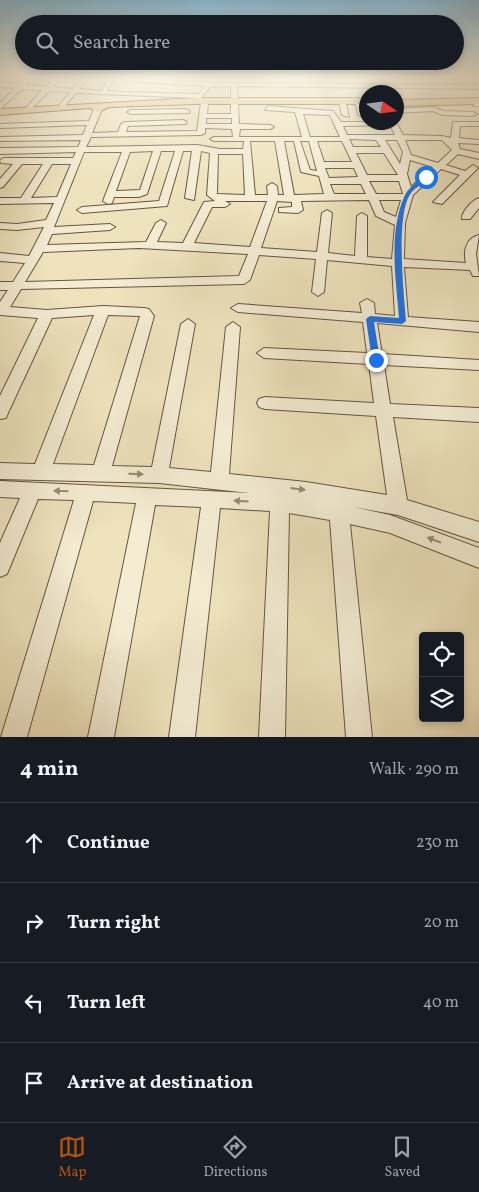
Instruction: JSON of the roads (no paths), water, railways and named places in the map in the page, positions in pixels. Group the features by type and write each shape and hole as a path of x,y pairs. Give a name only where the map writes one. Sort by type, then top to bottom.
{"main road":[{"path":"0,114 28,111"},
{"path":"177,111 185,113"}],"street":[{"path":"3,151 23,128 32,111"},
{"path":"0,311 40,248 62,200 97,111"},
{"path":"131,112 135,111"},
{"path":"110,194 139,194 144,192 154,148 154,134 160,111"},
{"path":"0,126 89,131 121,135 202,133 202,111"},
{"path":"235,111 236,139"},
{"path":"269,111 270,127 276,139 287,180 298,210 283,210"},
{"path":"346,115 348,111"},
{"path":"318,292 322,257 332,212 332,198 299,112 330,112 336,119 362,179 381,215 400,223"},
{"path":"121,135 125,124 158,122 185,113"},
{"path":"336,119 346,115 359,116"},
{"path":"203,116 235,116"},
{"path":"336,119 359,117"},
{"path":"438,202 437,181 440,166 454,141 457,124 479,124"},
{"path":"203,126 270,127"},
{"path":"0,132 23,128"},
{"path":"373,130 402,175 407,195 400,223 398,264 402,321"},
{"path":"396,130 406,156 402,175"},
{"path":"0,139 89,131"},
{"path":"454,141 479,131"},
{"path":"82,210 164,203 183,148 185,134"},
{"path":"214,140 377,136 442,138 479,148"},
{"path":"425,146 479,136"},
{"path":"0,286 237,282 244,280 271,203 247,152 247,139"},
{"path":"454,141 479,142"},
{"path":"454,141 479,156"},
{"path":"297,143 304,165 362,179 402,175 437,181"},
{"path":"3,151 197,148 214,151 247,152"},
{"path":"190,198 197,148"},
{"path":"105,208 127,149"},
{"path":"350,150 386,150"},
{"path":"214,151 213,197 250,199 271,203"},
{"path":"406,156 472,173"},
{"path":"0,161 77,161"},
{"path":"0,184 20,161"},
{"path":"24,200 49,161"},
{"path":"187,247 208,203 271,203 293,198 371,198 407,195 437,181 472,173 479,161"},
{"path":"321,169 355,163"},
{"path":"262,182 287,180"},
{"path":"250,199 262,182"},
{"path":"306,184 309,198"},
{"path":"0,201 62,200"},
{"path":"472,215 479,201"},
{"path":"360,260 362,216"},
{"path":"150,245 161,223"},
{"path":"0,226 110,227"},
{"path":"40,248 150,245 254,250 476,271 469,252 471,245 479,238"},
{"path":"0,257 33,260"},
{"path":"238,308 368,311 402,321 479,327"},
{"path":"0,311 47,314 102,310 134,311 144,312 147,316 101,472"},
{"path":"42,470 102,310"},
{"path":"368,311 398,506"},
{"path":"0,413 47,314"},
{"path":"159,475 188,324"},
{"path":"182,737 215,489 233,327"},
{"path":"264,353 479,365"},
{"path":"265,403 479,415"},
{"path":"0,471 42,470 159,475 280,503 390,524 479,558"},
{"path":"0,490 147,495 215,489 306,490 398,506 479,532"},
{"path":"0,567 32,491"},
{"path":"14,737 86,492"},
{"path":"101,737 147,495"},
{"path":"272,737 280,503"},
{"path":"339,513 359,737"}]}
